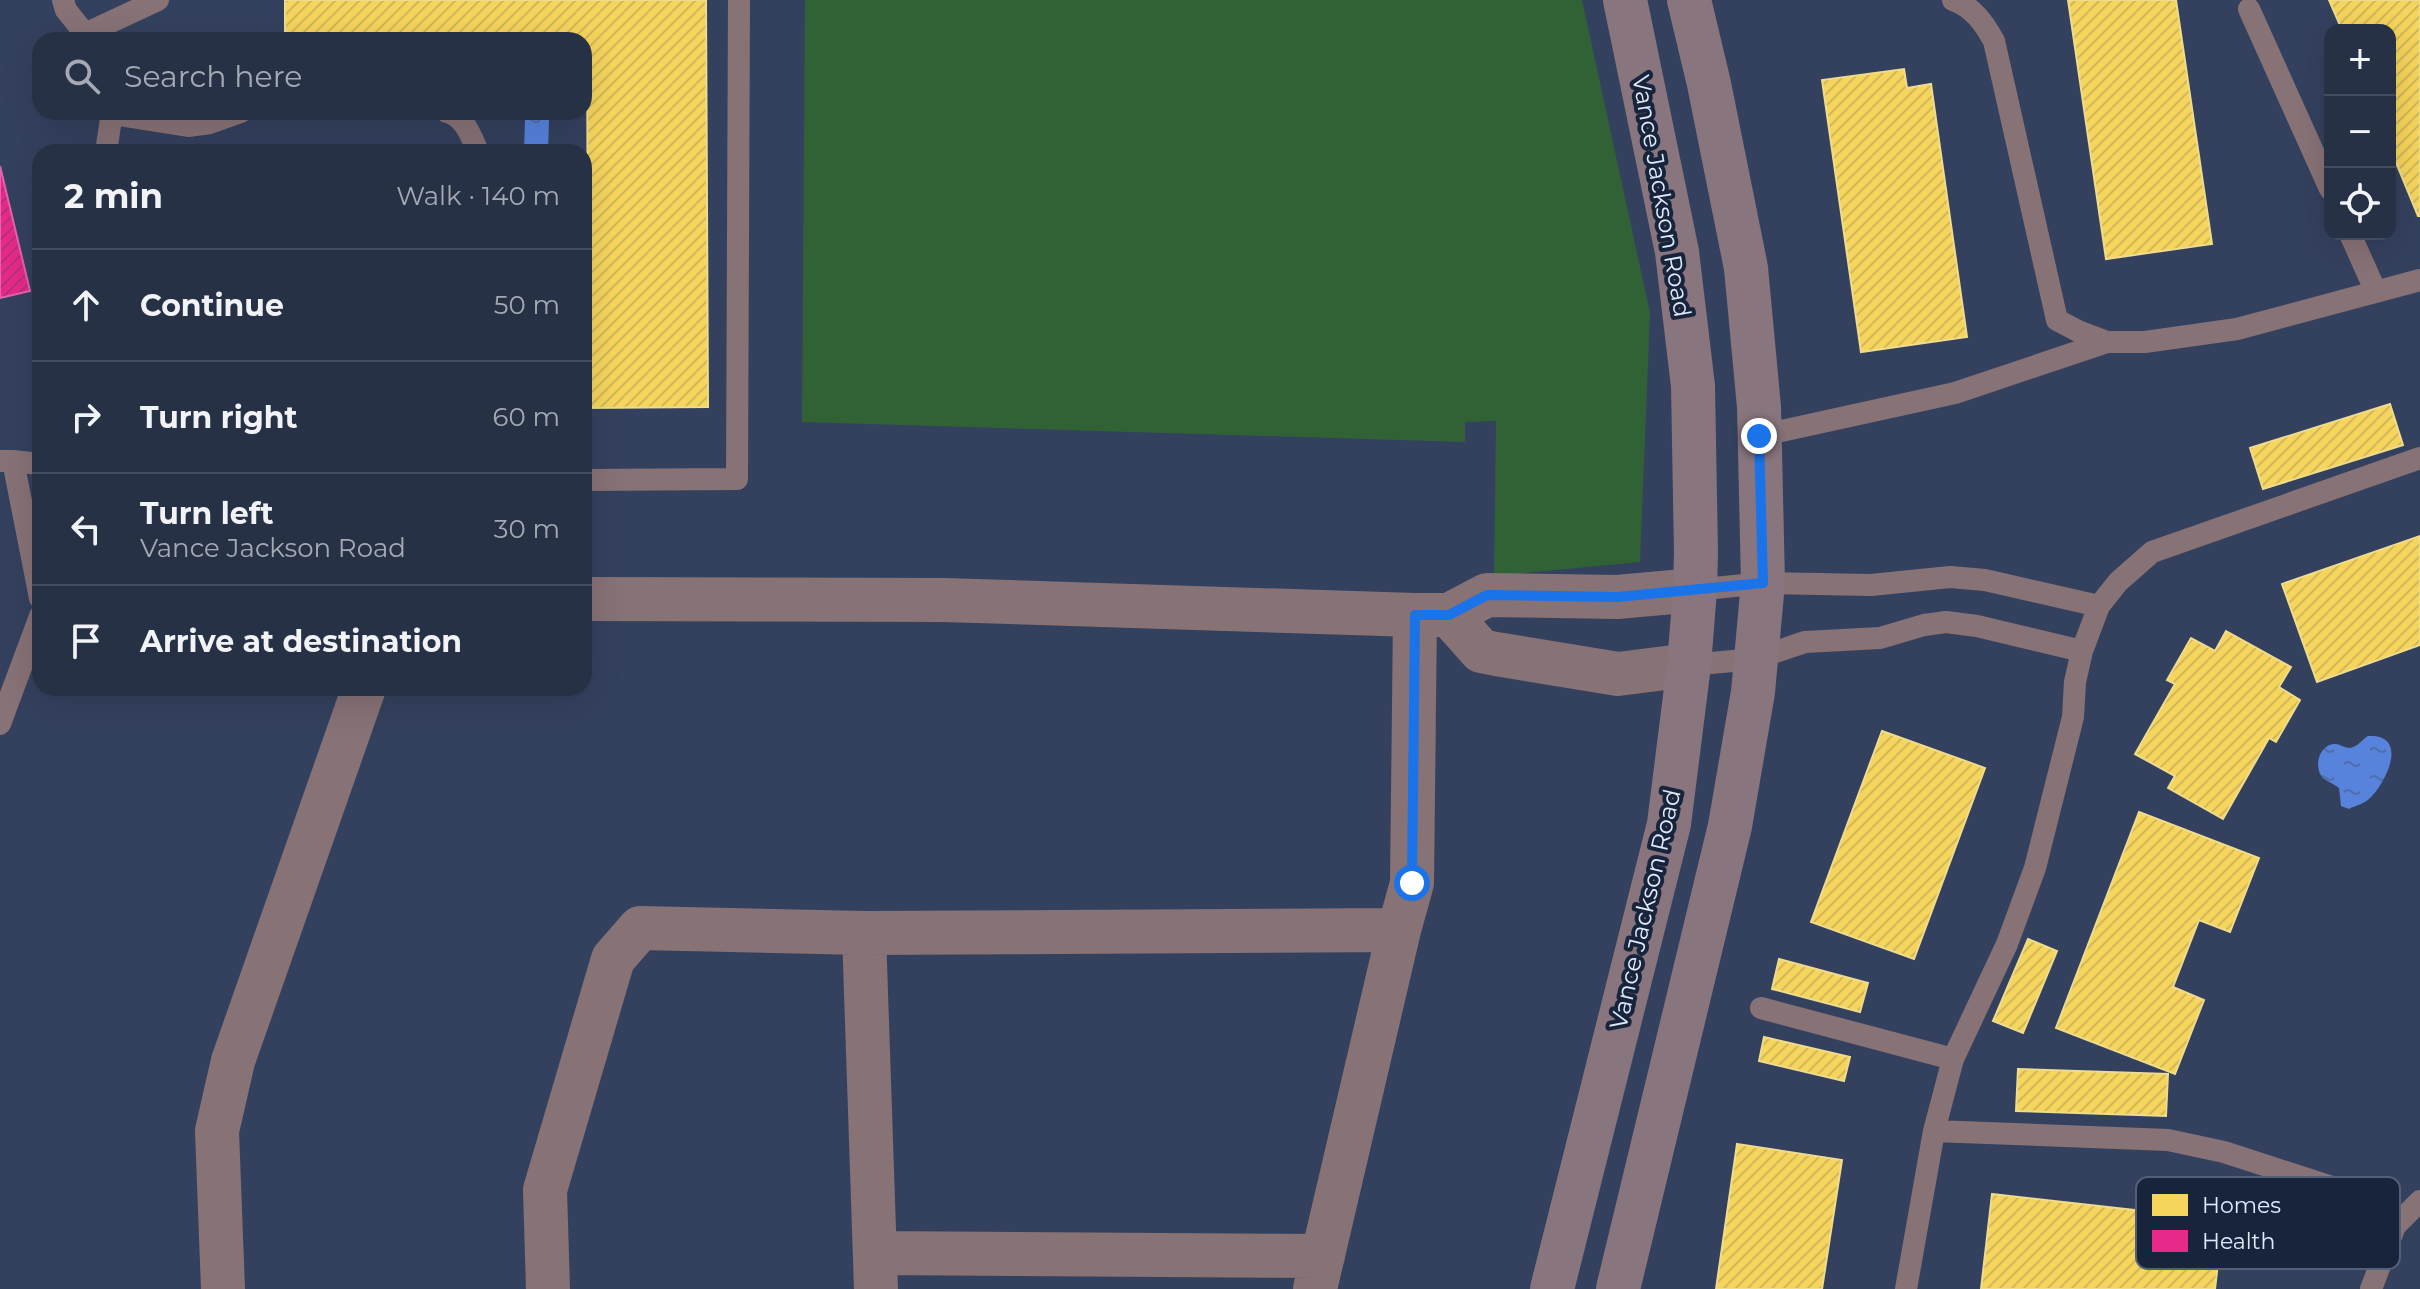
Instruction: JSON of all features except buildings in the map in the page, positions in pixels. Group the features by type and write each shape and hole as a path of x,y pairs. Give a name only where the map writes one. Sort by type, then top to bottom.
{"main road":[{"name":"Vance Jackson Road","path":"1552,1289 1669,824 1695,590 1693,386 1681,282 1625,0"},
{"path":"1618,1289 1730,826 1753,692 1763,583 1759,407 1746,268 1689,0"}],"street":[{"path":"592,599 944,600 1432,615 1487,595 1617,597 1695,590"},
{"path":"1545,663 1547,597"},
{"path":"1432,615 1481,651 1618,674 1689,665"},
{"path":"864,933 876,1271 1319,1272 1412,883 1432,615"},
{"path":"223,1289 217,1131 233,1061 361,696"},
{"path":"548,1289 545,1190 613,959 640,928 864,933 1399,930"}],"lane":[{"path":"63,0 66,10 84,32"},
{"path":"97,32 158,0"},
{"path":"592,480 737,479 739,0"},
{"path":"1953,0 1983,21 1994,41 2057,320 2107,342"},
{"path":"2249,9 2324,176"},
{"path":"107,144 111,120"},
{"path":"153,120 188,126 218,120"},
{"path":"461,120 475,144"},
{"path":"2353,240 2376,292"},
{"path":"1759,436 1955,393 2107,342 2145,342 2237,329 2420,280"},
{"path":"1906,1289 1934,1131 1953,1059 2007,944 2035,868 2073,717 2075,682 2082,651 2099,606 2118,582 2152,552 2420,458"},
{"path":"32,463 6,461 32,566"},
{"path":"1695,590 1763,583 1871,585 1950,577 1985,580 2099,606"},
{"path":"1689,665 1755,659 1805,642 1880,638 1946,622 1977,626 2082,651"},
{"path":"0,724 32,638"},
{"path":"1761,1008 1953,1059"},
{"path":"1934,1131 2168,1140 2224,1152 2301,1177"},
{"path":"2400,1221 2420,1201"},
{"path":"2371,1289 2379,1269"}],"green space":[{"path":"805,0 1582,0 1650,313 1640,562 1494,576 1496,421 1465,422 1465,442 802,422"}],"water":[{"path":"525,120 549,120 548,144 524,144"},
{"path":"2368,736 2381,737 2388,742 2391,760 2383,780 2371,797 2349,809 2341,806 2339,788 2320,774 2319,757 2329,745 2350,748"}],"route":[{"path":"1412,883 1415,615 1449,615 1487,595 1617,597 1763,583 1759,436"}]}
